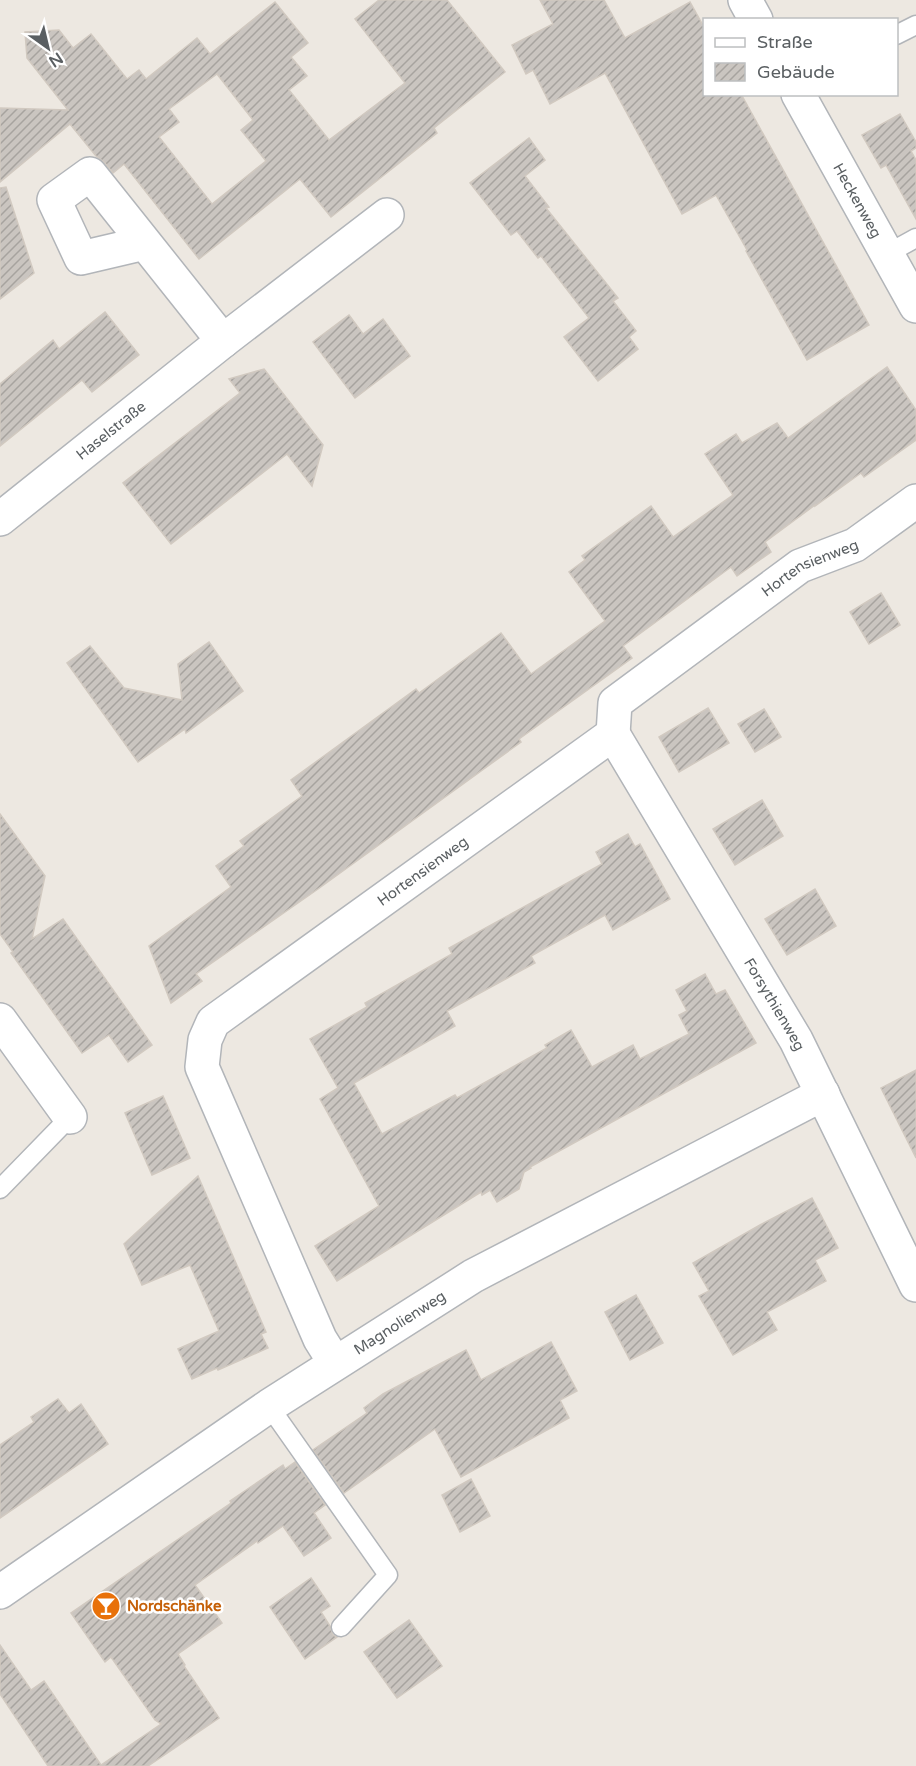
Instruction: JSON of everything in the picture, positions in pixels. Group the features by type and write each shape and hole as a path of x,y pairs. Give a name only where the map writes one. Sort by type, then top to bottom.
{"street":[{"path":"745,0 755,18"},
{"name":"Heckenweg","path":"799,96 916,306"},
{"name":"Haselstraße","path":"0,519 223,341 387,215"},
{"path":"145,243 223,341"},
{"name":"Hortensienweg","path":"335,1363 320,1339 202,1066 205,1040 213,1022 613,734 615,703 800,566 855,545 916,501"},
{"name":"Forsythienweg","path":"613,734 796,1040 916,1285"},
{"path":"0,1020 70,1117"},
{"name":"Magnolienweg","path":"0,1592 269,1406 473,1276 823,1094"}],"lane":[{"path":"898,34 916,25"},
{"path":"887,254 916,238"},
{"path":"0,1189 70,1117"},
{"path":"269,1406 388,1575 341,1627"}],"building":[{"path":"379,0 447,0 505,72 434,128 437,133 331,217 300,179 199,259 124,164 113,173 70,124 0,182 0,108 68,110 27,58 25,32 59,30 73,48 91,34 127,79 139,70 146,79 197,38 210,54 275,2 308,43 291,57 307,76 289,90 329,140 405,83 355,19","holes":["217,74 253,120 241,130 266,161 212,204 159,137 179,122 169,109"]},
{"path":"540,0 604,0 625,38 690,2 703,25 703,96 742,96 869,325 807,360 716,195 682,214 605,73 550,104 533,70 526,74 512,45 553,24"},
{"path":"900,114 916,142 916,148 911,151 916,160 916,219 886,165 881,168 862,135"},
{"path":"529,138 545,160 525,176 549,207 546,208 618,298 613,301 636,331 629,337 638,349 598,381 564,337 589,318 541,256 538,258 517,231 511,235 470,183"},
{"path":"6,187 34,273 0,299 0,188"},
{"path":"105,312 139,355 92,392 82,380 0,446 0,384 53,340 59,349"},
{"path":"349,315 363,334 383,319 410,356 355,398 313,342"},
{"path":"887,367 916,410 916,440 864,477 861,473 765,542 771,552 737,576 731,567 623,646 632,658 519,739 521,742 196,974 202,981 171,1003 149,946 231,887 216,866 244,846 240,841 302,796 291,780 416,689 419,693 501,633 531,674 605,621 569,572 585,560 582,556 651,506 673,537 733,495 705,454 736,434 742,443 777,423 788,438"},
{"path":"264,369 323,445 312,486 287,454 171,544 123,483 240,393 229,379"},
{"path":"881,593 900,625 869,644 850,612"},
{"path":"209,642 243,691 186,733 185,729 138,762 67,663 90,646 124,688 182,700 178,664"},
{"path":"708,708 729,743 679,772 659,737"},
{"path":"764,709 781,737 755,752 738,724"},
{"path":"762,800 783,836 735,865 713,829"},
{"path":"0,814 45,876 32,939 63,919 152,1045 128,1062 109,1035 82,1053 0,934"},
{"path":"628,834 635,847 640,844 670,899 613,930 605,915 531,956 535,963 447,1011 455,1026 354,1083 382,1134 455,1095 457,1098 547,1048 545,1045 571,1030 592,1067 633,1045 640,1059 689,1034 679,1015 687,1011 676,990 705,974 716,994 725,990 756,1043 530,1167 524,1172 519,1189 497,1202 490,1190 482,1195 481,1192 337,1281 315,1246 379,1206 320,1099 338,1088 310,1039 367,1007 365,1003 452,954 449,948 602,864 596,852"},
{"path":"815,889 836,926 787,955 765,919"},
{"path":"916,1070 916,1158 881,1088"},
{"path":"163,1096 190,1158 152,1175 125,1113"},
{"path":"198,1176 266,1332 261,1334 268,1348 192,1379 178,1349 219,1331 190,1265 142,1285 124,1244"},
{"path":"812,1198 838,1248 815,1260 826,1281 767,1312 777,1330 733,1355 699,1296 709,1291 693,1263"},
{"path":"636,1295 663,1343 630,1360 605,1312"},
{"path":"551,1342 577,1391 560,1400 569,1418 461,1477 435,1429 344,1493 313,1450 367,1413 364,1408 383,1394 466,1350 481,1380"},
{"path":"58,1399 69,1413 81,1404 108,1444 0,1518 0,1445 34,1422 31,1417"},
{"path":"295,1462 325,1505 314,1513 331,1538 304,1556 283,1526 258,1543 257,1541 195,1585 222,1623 178,1654 219,1718 148,1766 48,1766 0,1694 0,1645 31,1690 44,1681 101,1765 161,1724 155,1720 111,1657 105,1662 71,1613 283,1465 285,1469"},
{"path":"471,1479 490,1516 460,1532 442,1495"},
{"path":"311,1578 330,1606 321,1612 333,1635 337,1637 305,1659 270,1607"},
{"path":"409,1620 442,1666 397,1698 364,1652"}],"place":[{"name":"Nordschänke","path":"106,1606"}]}
